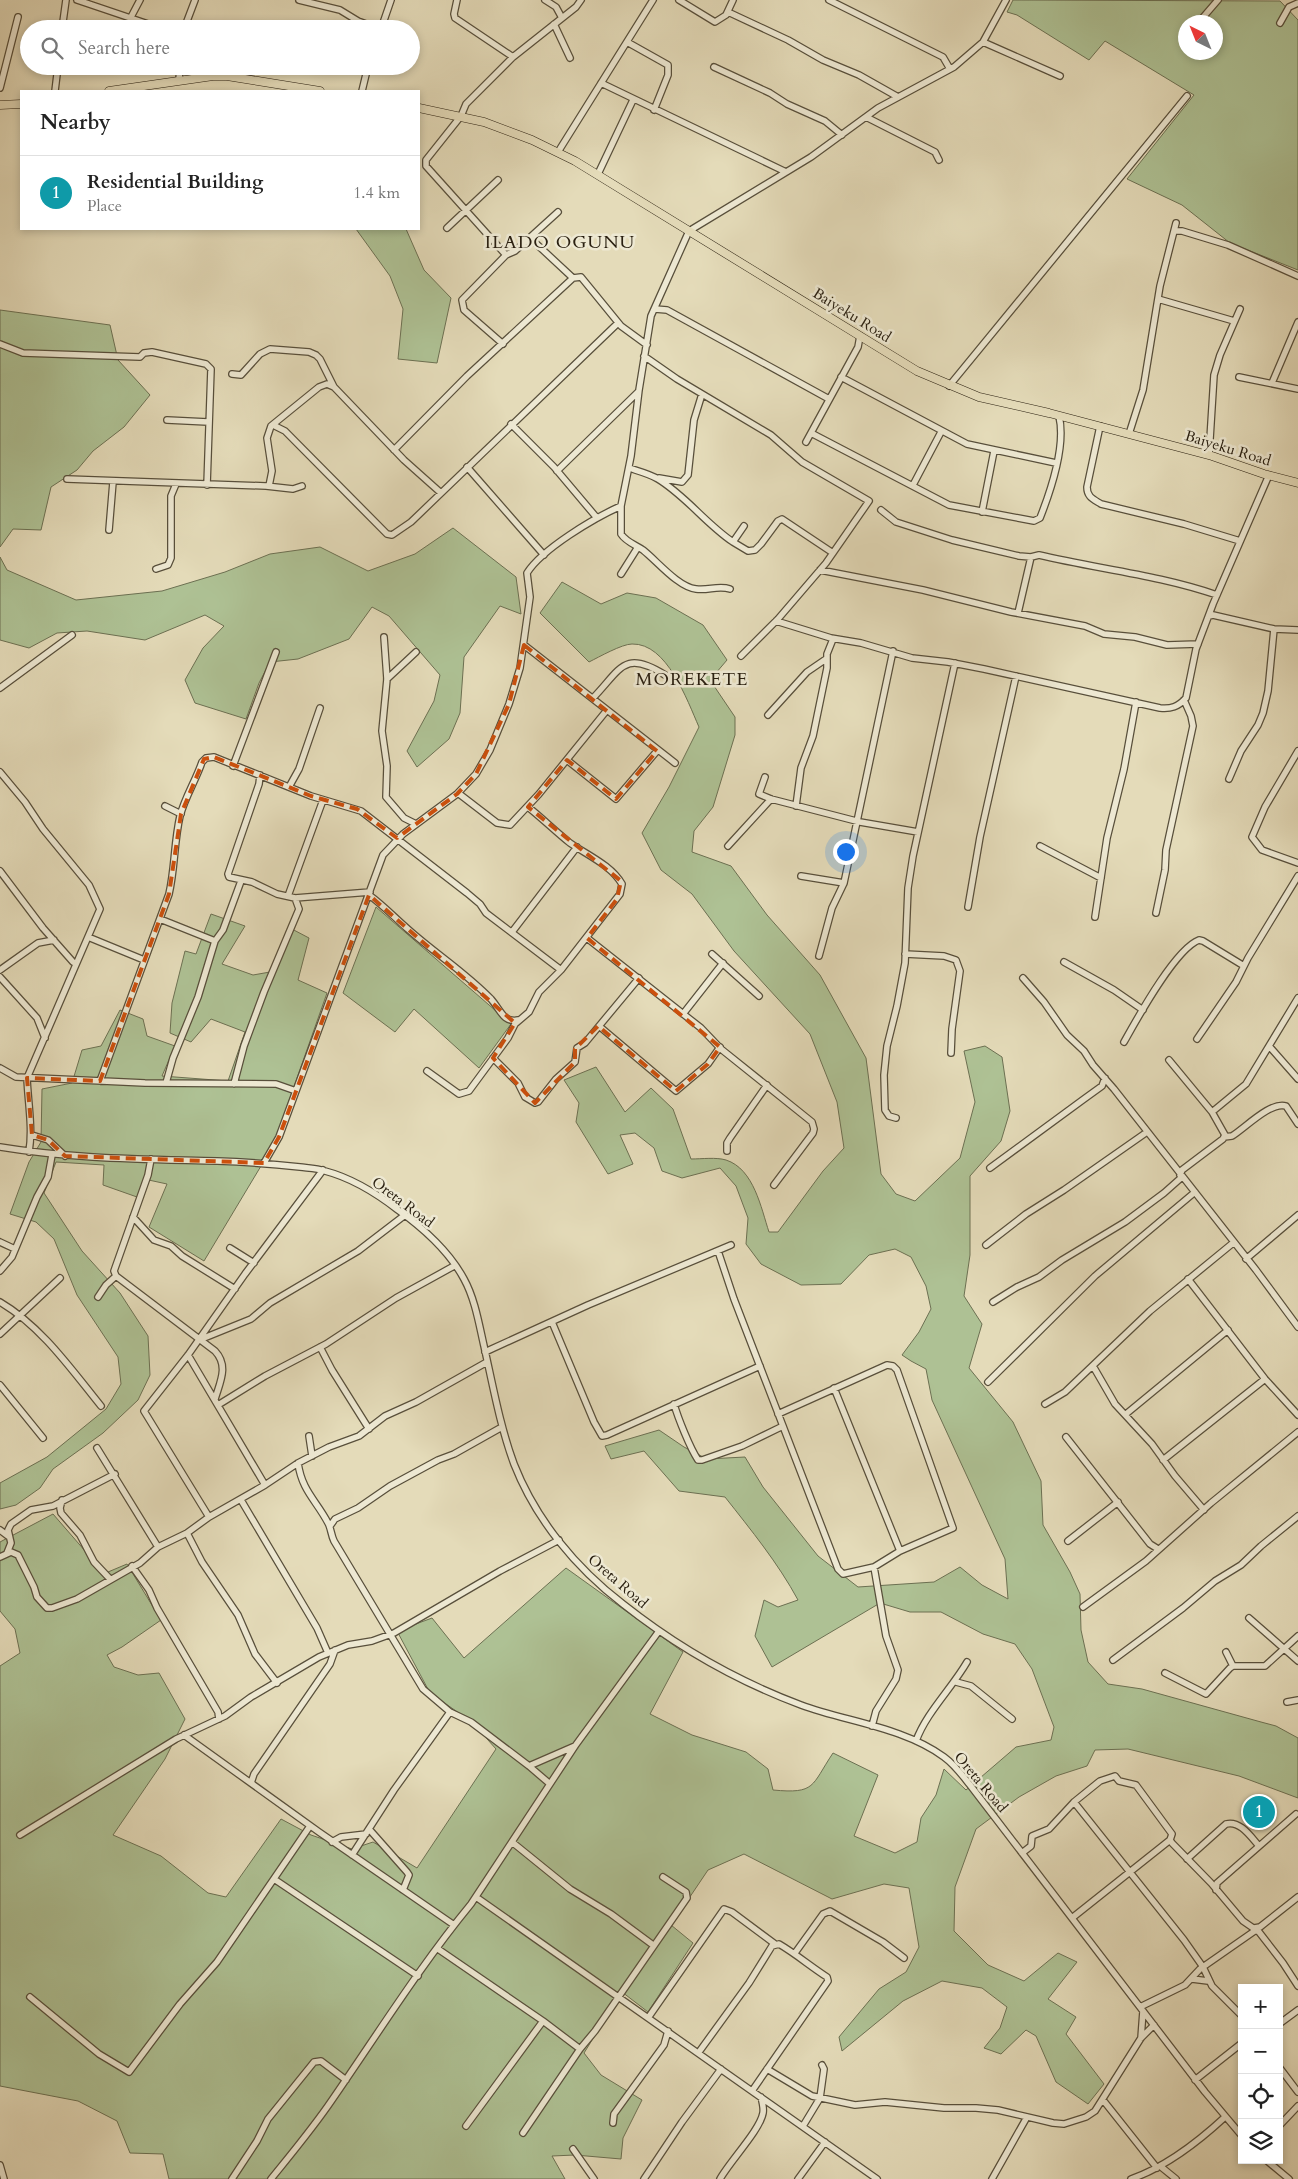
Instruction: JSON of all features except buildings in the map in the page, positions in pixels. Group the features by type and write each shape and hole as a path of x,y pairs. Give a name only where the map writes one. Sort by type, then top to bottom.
{"main road":[{"path":"115,90 213,76 227,76 314,90"},
{"path":"0,105 20,104"},
{"name":"Baiyeku Road","path":"420,108 484,122 558,152 598,174 863,338 917,370 949,386 979,397 1070,418 1209,455 1298,483"}],"street":[{"path":"63,20 66,0"},
{"path":"77,0 139,20"},
{"path":"131,17 140,0"},
{"path":"187,20 195,0"},
{"path":"298,0 334,8 356,20"},
{"path":"330,0 334,8"},
{"path":"384,20 391,0"},
{"path":"457,0 455,18 513,57"},
{"path":"546,0 556,7 562,18"},
{"path":"506,255 425,163 462,116 466,104 513,57 576,7 581,0"},
{"path":"558,152 653,0"},
{"path":"679,0 715,22 728,12 733,0"},
{"path":"829,0 943,57 950,69"},
{"path":"730,589 724,587 695,590 672,577 621,534 621,506 629,468 651,316 689,231 810,157 866,117 950,69 983,42 1006,0"},
{"path":"1205,15 1218,0"},
{"path":"1280,23 1289,8 1298,3"},
{"path":"728,12 788,40 823,60 860,75 898,98"},
{"path":"0,88 18,17"},
{"path":"554,24 570,58"},
{"path":"627,42 668,65 668,75 654,110"},
{"path":"983,42 1060,76"},
{"path":"714,67 825,121 842,135"},
{"path":"55,90 57,75"},
{"path":"179,75 179,80"},
{"path":"362,90 366,75"},
{"path":"601,83 786,172"},
{"path":"949,386 1186,96"},
{"path":"598,174 633,100"},
{"path":"866,117 935,152 939,160"},
{"path":"447,228 498,180"},
{"path":"502,344 464,310 462,300 506,255 515,251 558,212"},
{"path":"1129,434 1142,390 1158,299 1176,223"},
{"path":"1174,231 1182,231 1228,245 1298,276"},
{"path":"530,238 573,278"},
{"path":"394,450 502,344 573,278 582,277 618,323 646,345"},
{"path":"1158,299 1234,321"},
{"path":"659,300 666,310"},
{"path":"655,309 666,310 829,399"},
{"path":"1209,455 1214,376 1240,309"},
{"path":"1272,383 1298,322"},
{"path":"273,425 285,431 389,535 397,533 411,522 618,323"},
{"path":"806,442 863,338"},
{"path":"0,344 23,353 140,357 144,353 152,352 206,364 211,370 207,485"},
{"path":"232,374 241,375 264,350 309,352 320,359 334,387 394,450 441,493"},
{"path":"644,356 702,394 771,435 802,462 869,501 820,570 776,621 741,656"},
{"path":"841,377 941,432 967,444 1056,463"},
{"path":"1239,377 1298,389"},
{"path":"269,486 272,471 267,438 273,425 319,387 327,384 334,387"},
{"path":"557,471 639,392"},
{"path":"629,468 657,478 682,482 688,475 694,420 702,394"},
{"path":"811,433 913,485 949,506 1034,521 1038,520 1046,503 1056,463 1062,428 1058,416"},
{"path":"1062,428 1070,418"},
{"path":"167,420 208,422"},
{"path":"511,424 557,471 597,518"},
{"path":"1100,426 1087,487 1087,493 1090,498 1102,504 1184,524 1240,541"},
{"path":"913,485 941,432"},
{"path":"982,512 994,451"},
{"path":"467,467 544,555"},
{"path":"776,621 833,639 860,643 912,658 955,663 1167,709 1177,706 1184,700 1198,644 1269,475"},
{"path":"657,478 688,502 716,531 748,551 755,550 762,544 778,521 782,519 833,553"},
{"path":"68,480 269,486 293,489 302,486"},
{"path":"109,530 113,482"},
{"path":"156,569 168,565 171,558 171,496 176,484"},
{"path":"264,1163 279,1136 383,855 397,838 458,793 476,774 490,750 509,704 520,668 530,597 527,573 544,555 597,518 621,506"},
{"path":"881,510 896,522 952,540 1031,557 1039,555 1092,567 1126,571 1217,595"},
{"path":"733,542 744,526"},
{"path":"620,574 638,547"},
{"path":"1018,613 1031,557"},
{"path":"820,570 923,590 1018,613 1085,626 1104,634 1167,645 1189,646 1198,644"},
{"path":"1211,614 1274,629 1298,630"},
{"path":"1229,779 1241,751 1258,725 1263,712 1268,692 1274,629"},
{"path":"0,688 72,635"},
{"path":"384,638 387,679 382,732 387,766 386,797 404,818 416,824"},
{"path":"796,806 801,768 818,712 827,668 826,659 833,639"},
{"path":"524,645 675,764"},
{"path":"1189,646 1195,653"},
{"path":"819,956 832,908 844,883 893,651"},
{"path":"233,766 276,652"},
{"path":"387,679 416,652"},
{"path":"768,715 808,672 826,659"},
{"path":"593,698 618,669 629,663 645,664 665,675"},
{"path":"896,1118 889,1116 885,1110 884,1075 887,1046 897,1006 905,954 908,888 918,832 955,663"},
{"path":"968,907 980,837 1016,676"},
{"path":"1156,913 1165,870 1166,850 1193,726 1184,700"},
{"path":"1095,917 1108,831 1124,769 1136,702"},
{"path":"290,787 320,708"},
{"path":"458,793 498,823 506,826 510,825 567,760 607,710"},
{"path":"567,760 616,799 657,751"},
{"path":"1298,751 1265,807 1252,838 1262,850 1298,863"},
{"path":"100,1081 169,894 175,868 174,849 180,814 204,760 214,758 323,800 361,811 467,893 480,904 486,913 531,949 561,970"},
{"path":"0,772 89,885 100,908 28,1078 28,1108 32,1135 29,1152"},
{"path":"260,775 260,784 228,874 230,878 252,882 295,898 369,893 408,929 465,975 493,1002 504,1018 510,1021 518,1020"},
{"path":"765,777 759,794 771,799 857,822 918,832"},
{"path":"728,846 771,799"},
{"path":"288,896 323,800"},
{"path":"165,806 180,814"},
{"path":"427,1072 456,1092 464,1094 476,1083 518,1020 529,1012 539,992 561,970 617,899 622,884 599,862 577,847 528,806"},
{"path":"1040,846 1101,878"},
{"path":"512,932 577,847"},
{"path":"0,871 73,962"},
{"path":"801,876 844,883"},
{"path":"1197,1039 1236,982 1298,876"},
{"path":"166,1083 173,1058 198,997 216,941 223,930 241,881"},
{"path":"234,1084 244,1046 264,992 299,909 295,898"},
{"path":"160,919 216,941"},
{"path":"88,937 144,960"},
{"path":"587,938 639,978 812,1122 814,1128 774,1185"},
{"path":"0,970 38,944 54,940"},
{"path":"1124,1042 1179,955 1195,941 1203,941 1244,966"},
{"path":"712,954 759,996"},
{"path":"905,954 944,956 956,960 960,971 952,1029 951,1053"},
{"path":"1064,962 1114,990 1143,1010"},
{"path":"683,1014 722,963"},
{"path":"0,977 37,1018 45,1038"},
{"path":"493,1058 518,1082 525,1097 535,1103 546,1094 556,1079 575,1062 577,1048 585,1043 639,978"},
{"path":"1023,978 1044,1002 1067,1035 1084,1051 1298,1327"},
{"path":"1212,1112 1246,1084 1298,998"},
{"path":"599,1026 676,1091 708,1064 720,1047"},
{"path":"1269,1046 1298,1079"},
{"path":"1169,1060 1212,1112 1224,1130 1224,1137"},
{"path":"0,1068 16,1077 28,1078 166,1083 276,1084 296,1091"},
{"path":"1102,1086 1105,1078"},
{"path":"727,1151 727,1144 735,1129 767,1085"},
{"path":"990,1168 1102,1086 1110,1085"},
{"path":"993,1302 1017,1287 1040,1277 1062,1260 1117,1227 1164,1193 1180,1173 1224,1137 1232,1136 1271,1108 1281,1104 1286,1106 1298,1124"},
{"path":"986,1245 1026,1214 1147,1132"},
{"path":"32,1135 48,1140 65,1156"},
{"name":"Oreta Road","path":"0,1147 65,1156 264,1163 323,1170 349,1179 380,1196 418,1224 443,1250 464,1279 476,1312 502,1427 515,1467 534,1503 559,1540 586,1574 624,1606 659,1631 734,1676 801,1705 916,1741 944,1757 956,1768 1195,2080 1238,2132"},
{"path":"0,1271 16,1249 37,1197 48,1177 52,1155"},
{"path":"151,1159 148,1175 114,1269 116,1276 222,1358 223,1368 216,1402"},
{"path":"209,1518 144,1411 188,1355 323,1170"},
{"path":"988,1382 1095,1276 1194,1192"},
{"path":"199,1340 251,1319 270,1303 358,1252 405,1215"},
{"path":"1246,1259 1298,1216"},
{"path":"133,1217 154,1240 171,1246 182,1256 235,1289"},
{"path":"0,1242 16,1249"},
{"path":"1046,1404 1065,1392 1150,1312 1233,1243"},
{"path":"485,1352 731,1245"},
{"path":"230,1248 254,1263"},
{"path":"718,1251 734,1299 778,1414 838,1569 843,1574 874,1567 900,1551 950,1530 953,1525 896,1370 892,1366 887,1365 778,1414"},
{"path":"216,1402 320,1347 396,1298 454,1266"},
{"path":"98,1297 106,1285 116,1276"},
{"path":"0,1334 60,1278"},
{"path":"1188,1279 1265,1378 1298,1415"},
{"path":"0,1302 21,1316 56,1351 101,1406"},
{"path":"552,1322 599,1434 607,1435 760,1366"},
{"path":"1126,1414 1228,1330"},
{"path":"320,1347 332,1370 370,1430"},
{"path":"188,1355 266,1485"},
{"path":"0,1557 14,1552 18,1555 37,1597 50,1609 77,1599 110,1579 135,1567 158,1547 187,1533 266,1485 298,1463 359,1436 370,1430 385,1416 416,1402 487,1362"},
{"path":"1093,1366 1108,1393 1204,1510"},
{"path":"1163,1460 1265,1378"},
{"path":"0,1385 43,1438"},
{"path":"834,1388 900,1551"},
{"path":"674,1404 677,1416 692,1451 698,1460 742,1446 783,1426"},
{"path":"663,1409 677,1416"},
{"path":"330,1526 335,1519 358,1508 390,1486 438,1460 454,1454 502,1427"},
{"path":"1083,1607 1146,1561 1298,1432"},
{"path":"309,1436 312,1456"},
{"path":"1066,1438 1150,1544 1158,1549"},
{"path":"97,1448 158,1547"},
{"path":"298,1463 303,1483 330,1526 330,1532 334,1541 423,1688 450,1712 471,1722 550,1784"},
{"path":"7,1553 11,1543 8,1536 8,1527 28,1511 53,1506 114,1474"},
{"path":"62,1500 61,1513 83,1539 94,1562 110,1579"},
{"path":"241,1500 317,1628 328,1653"},
{"path":"1068,1541 1118,1502"},
{"path":"1114,1660 1183,1608 1215,1581 1241,1565 1298,1516"},
{"path":"0,1530 8,1536"},
{"path":"187,1533 202,1562 238,1615 256,1654 277,1683"},
{"path":"20,1835 184,1735 222,1717 251,1697 328,1653 348,1645 372,1641 391,1634 500,1571 559,1540"},
{"path":"135,1567 222,1717"},
{"path":"872,1726 876,1711 896,1679 898,1670 886,1636 874,1567"},
{"path":"1249,1618 1298,1661"},
{"path":"271,2179 325,2110 454,1925 476,1897 567,1757 659,1631"},
{"path":"1165,1673 1206,1694 1233,1666 1265,1666 1298,1636"},
{"path":"251,1783 254,1774 330,1664 336,1650"},
{"path":"1226,1652 1233,1666"},
{"path":"916,1741 922,1726 956,1682 967,1662"},
{"path":"956,1682 971,1686 1012,1719"},
{"path":"1287,1702 1298,1700"},
{"path":"352,1855 394,1790 450,1712"},
{"path":"184,1735 332,1842 454,1925"},
{"path":"529,1766 575,1746"},
{"path":"560,1751 567,1757"},
{"path":"1022,1853 1031,1846 1032,1836 1049,1829 1074,1802 1100,1781 1114,1776 1119,1781 1139,1787 1170,1831 1172,1836 1170,1840 1072,1918"},
{"path":"1074,1802 1128,1873 1155,1902 1203,1967 1208,1981 1238,2012"},
{"path":"1214,1883 1296,1814"},
{"path":"1187,1859 1226,1824 1231,1823 1239,1825 1259,1846"},
{"path":"30,1997 99,2054 129,2072 180,2004 217,1962 310,1826"},
{"path":"332,1842 341,1837 367,1832"},
{"path":"367,1832 407,1872 408,1875 403,1890"},
{"path":"1170,1840 1187,1859 1214,1883 1216,1890 1243,1921 1257,1929 1273,1948 1298,1986"},
{"path":"512,1842 570,1888 611,1914 653,1945"},
{"path":"523,2133 688,1896 686,1892 662,1877"},
{"path":"274,1879 418,1976"},
{"path":"476,1897 699,2052 875,2178"},
{"path":"1141,2038 1141,2009 1192,1980 1203,1967 1298,1897"},
{"path":"648,2018 724,1909 732,1912 775,1944 779,1944 795,1953 805,1963 827,1977 828,1981 752,2090"},
{"path":"795,1953 801,1942 823,1914 830,1911 883,1942 904,1958"},
{"path":"785,1948 801,1942"},
{"path":"699,2052 775,1944"},
{"path":"438,1949 543,2021 580,2049"},
{"path":"1192,1980 1208,1981"},
{"path":"1283,2021 1298,2010"},
{"path":"466,2126 543,2021"},
{"path":"767,2069 804,2092 820,2098 855,2105 885,2102 944,2108 976,2108 998,2110 1064,2124 1086,2117 1095,2111 1141,2038 1154,2025"},
{"path":"614,2123 614,2114 664,2045 668,2031"},
{"path":"1195,2080 1238,2046"},
{"path":"232,2179 257,2141 268,2119 314,2062 321,2060 346,2080"},
{"path":"803,2126 820,2098 824,2069 822,2065"},
{"path":"644,2179 682,2122 721,2069"},
{"path":"1283,2072 1298,2092"},
{"path":"761,2097 763,2113"},
{"path":"1103,2100 1159,2167 1176,2179"},
{"path":"720,2179 728,2164 754,2132 763,2113 772,2105"},
{"path":"1283,2122 1298,2106"},
{"path":"992,2179 1026,2117"},
{"path":"1131,2179 1159,2167 1225,2117"},
{"path":"798,2179 825,2142"},
{"path":"573,2149 594,2179"},
{"path":"1271,2164 1289,2179"},
{"path":"0,2165 4,2179"}],"highlighted area":[{"path":"524,645 657,751 616,799 567,760 528,807 621,881 617,899 587,938 720,1047 708,1064 676,1091 598,1026 575,1049 575,1062 535,1103 493,1058 515,1023 369,895 279,1137 264,1163 65,1156 48,1140 32,1135 27,1078 100,1081 169,894 181,814 204,759 214,757 311,796 357,809 397,838 457,794 476,774 509,704"}],"green space":[{"path":"1013,0 1280,1 1298,20 1298,270 1230,243 1182,205 1127,179 1194,95 1105,41 1089,60 1017,15 1007,12"},
{"path":"357,230 406,230 424,270 451,298 437,363 398,359 403,309 390,276"},
{"path":"0,310 110,325 118,360 150,395 124,427 93,451 77,470 51,487 41,530 13,529 0,547"},
{"path":"453,528 516,577 521,614 500,606 464,657 460,713 449,739 417,767 407,751 434,701 440,675 389,616 372,607 349,639 298,659 270,662 259,683 246,719 195,703 185,680 203,648 224,626 205,615 145,640 87,631 57,633 29,648 0,640 0,557 7,570 76,600 162,591 225,572 270,554 320,547 368,571 415,554"},
{"path":"562,582 601,604 627,593 656,598 703,625 727,660 710,680 735,717 735,735 713,807 694,831 692,852 731,866 767,915 820,975 866,1058 881,1174 896,1194 915,1201 960,1158 975,1102 964,1051 985,1046 1002,1057 1010,1111 1001,1141 970,1176 970,1255 964,1296 982,1324 969,1368 1013,1422 1041,1481 1043,1525 1070,1572 1080,1594 1081,1630 1088,1662 1108,1684 1142,1689 1276,1726 1298,1738 1298,1798 1239,1776 1128,1749 1095,1750 1087,1766 1056,1776 1019,1797 976,1829 955,1887 954,1931 988,1965 1024,1981 1058,1953 1077,1962 1048,1999 1076,2017 1066,2034 1104,2084 1088,2104 1056,2082 1036,2036 1026,2030 1001,2054 984,2048 1000,2028 1007,2007 982,1988 942,1981 903,2001 842,2051 839,2037 879,1989 906,1972 919,1947 909,1888 884,1884 832,1899 744,1854 708,1870 671,1925 693,1943 648,2012 622,1992 584,2053 601,2075 642,2100 623,2138 621,2159 575,2155 552,2156 565,2179 169,2179 163,2154 130,2153 117,2121 78,2101 0,2086 0,1666 20,1653 15,1629 0,1611 0,1542 53,1514 99,1567 108,1572 127,1564 161,1620 107,1655 114,1667 138,1675 159,1673 185,1719 165,1759 113,1835 161,1856 208,1893 226,1897 281,1819 311,1835 352,1849 373,1842 417,1868 496,1749 472,1722 430,1693 397,1631 432,1618 464,1658 566,1568 683,1652 650,1714 692,1735 746,1752 768,1769 773,1790 797,1791 805,1789 816,1780 833,1753 878,1775 854,1836 895,1853 917,1842 921,1818 936,1795 944,1769 966,1790 1016,1747 1051,1740 1054,1727 1032,1669 1015,1644 983,1634 941,1612 910,1612 880,1603 772,1667 755,1636 764,1600 778,1607 798,1600 782,1573 754,1534 725,1497 679,1491 644,1451 611,1459 605,1446 659,1430 684,1447 707,1459 745,1457 763,1487 818,1556 858,1587 934,1582 960,1567 982,1585 1008,1599 1005,1559 932,1400 926,1369 902,1355 919,1332 931,1309 926,1286 911,1257 895,1249 869,1255 841,1284 801,1285 761,1264 746,1244 748,1218 736,1186 720,1168 682,1178 662,1171 654,1148 635,1133 620,1135 633,1164 608,1174 576,1122 579,1103 564,1080 596,1067 625,1112 651,1088 673,1109 691,1159 713,1158 726,1160 736,1165 750,1180 769,1232 778,1232 823,1171 844,1148 837,1102 810,1034 734,951 692,894 661,870 642,833 669,787 699,727 682,689 665,663 656,653 644,646 632,644 622,646 589,662 540,613"},
{"path":"376,907 511,1024 479,1068 414,1009 395,1032 343,993"},
{"path":"211,914 245,926 222,964 253,975 270,972 290,928 309,938 298,980 327,993 273,1146 204,1261 149,1227 167,1184 144,1179 137,1197 103,1185 104,1165 56,1162 44,1193 82,1251 120,1293 148,1336 150,1375 138,1400 103,1433 53,1469 40,1488 16,1505 0,1509 0,1483 47,1457 106,1409 121,1384 118,1357 77,1295 54,1239 36,1222 10,1214 29,1162 41,1142 42,1089 72,1083 82,1050 101,1046 120,1010 143,1019 147,1036 175,1046 162,1076 228,1081 245,1032 211,1019 191,1042 170,1033 172,1003 185,951 196,954"}],"place":[{"name":"Residential Building","path":"1259,1812"}],"district":[{"name":"ILADO OGUNU","path":"560,242"},
{"name":"MOREKETE","path":"692,679"}]}
